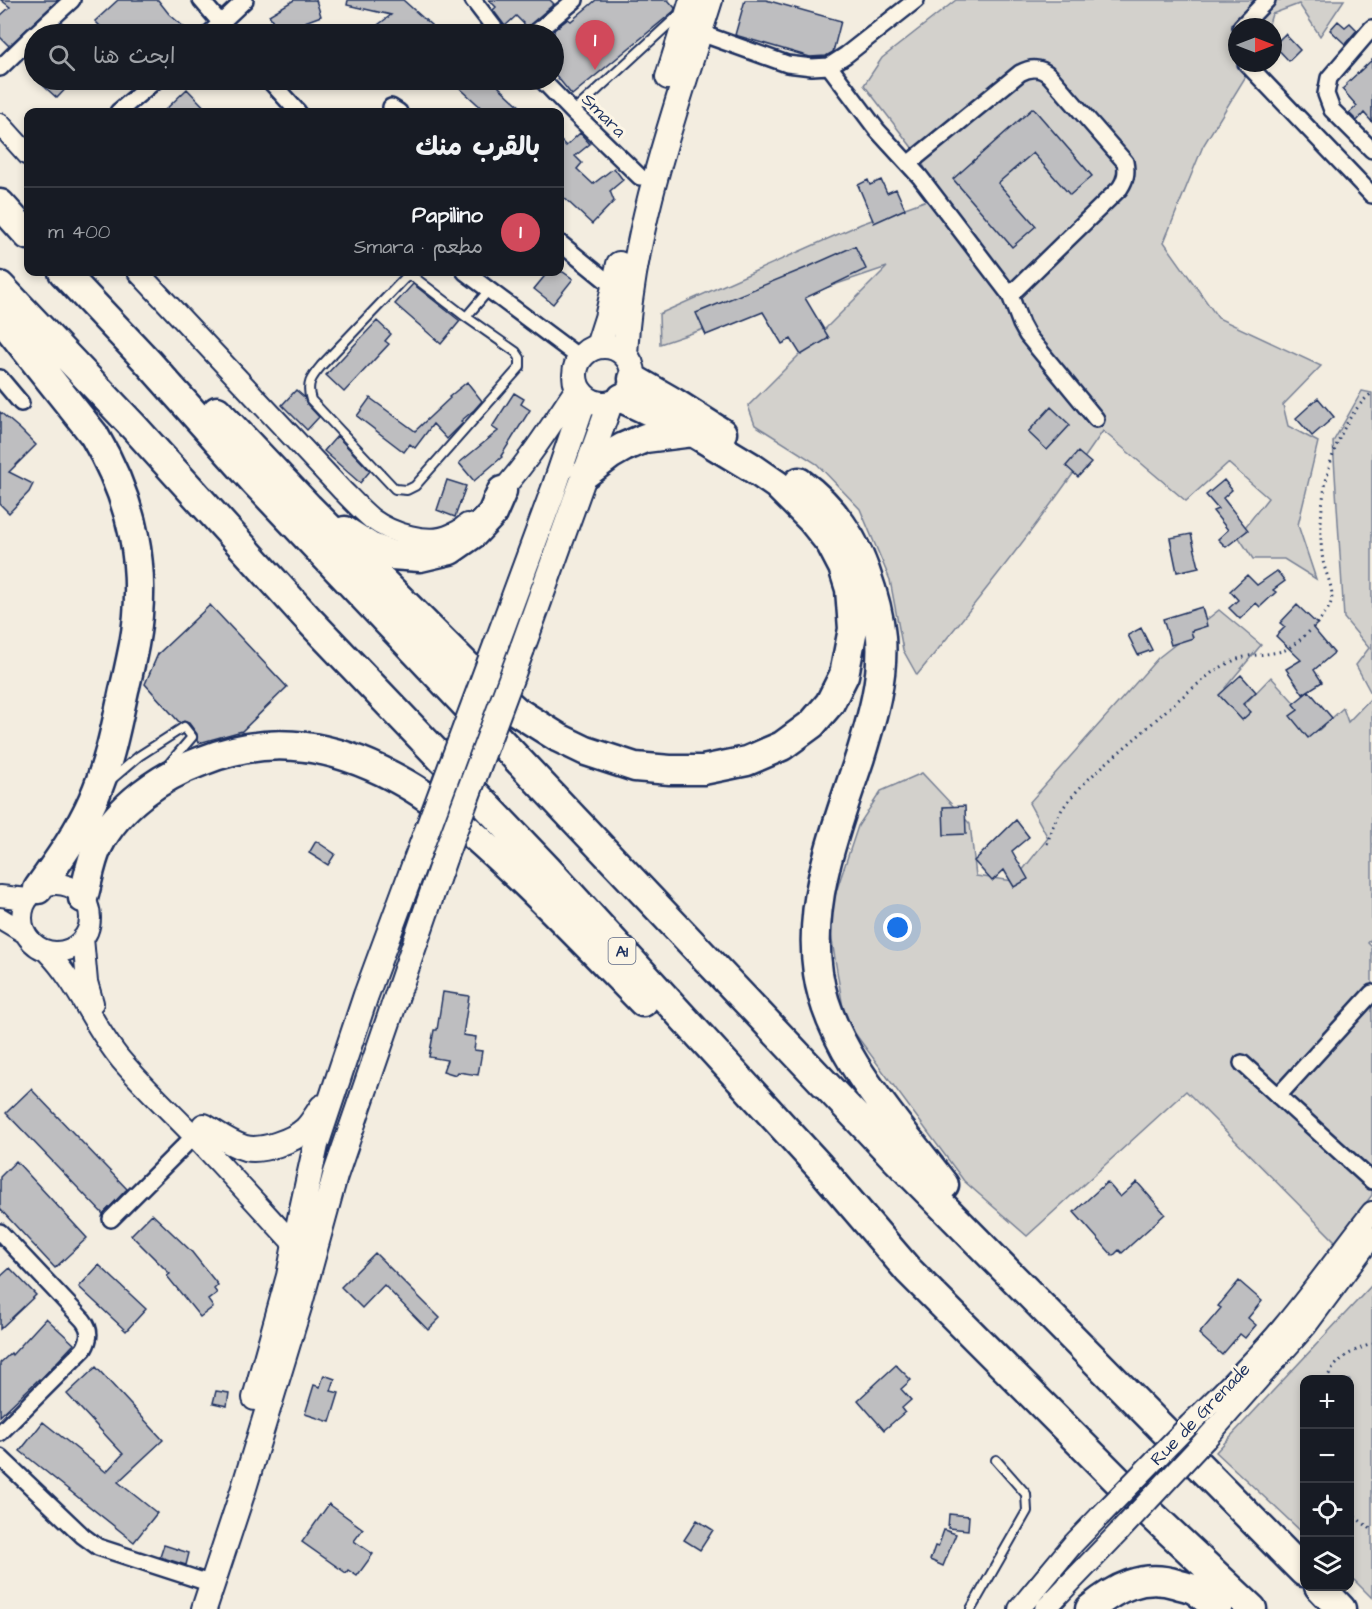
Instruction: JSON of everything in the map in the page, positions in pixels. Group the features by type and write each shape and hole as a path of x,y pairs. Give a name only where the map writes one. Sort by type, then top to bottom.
{"highway":[{"path":"0,204 24,231"},
{"path":"67,276 147,361 254,481 897,1160 1300,1567"},
{"name":"A1","path":"0,286 134,427 310,621 547,869 819,1166 908,1270 1151,1514 1252,1609"},
{"path":"0,317 94,435 106,456 126,501 136,542 139,593 134,644 111,748 95,794 67,848 33,894"},
{"path":"147,361 206,400 391,591 516,711 559,738 586,751 634,766 670,770 703,770 747,762 782,746 812,724 830,703 844,675 853,629 850,589 843,567 831,544 811,519 777,485 623,384"},
{"path":"623,384 673,402 777,466 809,489 835,515 853,541 860,556 876,600 881,638 879,683 872,719 831,843 823,879 815,939 818,975 829,1016 849,1058 885,1110 1021,1284"},
{"path":"585,474 610,455 645,438 693,432"},
{"path":"308,507 370,547 392,555 420,557 450,550 473,534 492,514 502,491"},
{"path":"83,898 93,858 112,825 140,796 174,773 233,751 269,745 306,746 327,750 365,763 398,779 443,810 477,838 627,986 777,1145 908,1270"},
{"path":"1090,1609 1123,1586 1146,1580 1170,1582 1194,1590 1217,1609"},
{"path":"1323,1591 1341,1609"}],"main road":[{"path":"623,384 597,404 581,392 574,377 575,367 589,352 607,318 655,121 695,13"},
{"path":"305,1247 347,1137 445,856 585,474 623,384 629,300 695,13"},
{"path":"589,352 608,345 617,348 623,384"},
{"path":"188,1609 205,1581 243,1491 299,1307 316,1145 366,995 553,491 581,392"},
{"path":"199,1131 246,1148 277,1145 307,1129 334,1090"},
{"path":"204,1609 205,1581"}],"street":[{"path":"47,24 72,0"},
{"path":"201,0 221,24"},
{"path":"228,24 245,0"},
{"path":"473,0 492,24"},
{"path":"546,24 575,0"},
{"path":"695,13 787,64 812,67 829,66 916,0"},
{"path":"1250,18 1267,0"},
{"path":"1372,28 1329,78 1326,94 1332,110 1372,150"},
{"path":"0,68 24,45"},
{"path":"829,66 877,130 933,194 1010,295 1024,330 1096,419"},
{"path":"908,164 1020,73 1035,68 1050,76 1125,162 1126,175 1120,188 1010,295"},
{"path":"1255,72 1372,195"},
{"path":"123,108 144,90"},
{"path":"278,90 294,108"},
{"name":"Smara","path":"552,90 640,177"},
{"path":"0,124 24,151"},
{"path":"564,246 614,287"},
{"path":"142,276 341,489 372,518 399,534 423,538 450,536 471,521 502,491 581,392"},
{"path":"470,276 589,352"},
{"path":"0,378 21,403"},
{"path":"0,896 33,894 52,885 66,886 83,898 90,918 83,938 67,950 46,951"},
{"path":"25,933 23,912 33,894"},
{"path":"0,918 25,933 34,944 46,951 62,968 111,1047 136,1076 199,1131"},
{"path":"83,938 90,997 107,1027 305,1247"},
{"path":"1278,1096 1372,993"},
{"path":"1242,1063 1372,1181"},
{"path":"111,1219 199,1131"},
{"name":"Rue de Grenade","path":"1019,1609 1099,1517 1259,1354 1372,1212"},
{"name":"Rue de Grenade","path":"1045,1609 1206,1439 1306,1326 1372,1237"},
{"path":"0,1433 84,1349 90,1333 83,1320 3,1242"},
{"path":"0,1457 88,1541 111,1552 205,1581"}],"lane":[{"path":"573,112 695,13"},
{"path":"410,276 466,317 516,352 520,358 520,367 415,486 407,490 396,489 311,400 308,391 311,378 405,278 410,276"},
{"path":"466,317 489,290"},
{"path":"95,794 139,756 184,727 192,736 140,796"},
{"path":"971,1609 1027,1511 1026,1494 996,1460"}],"path":[{"path":"1047,844 1054,823 1074,795 1180,698 1214,671 1240,658 1285,650 1296,643 1324,615 1330,606 1332,595 1323,562 1321,525 1328,474 1342,430 1358,406 1372,393"},
{"path":"1329,1375 1338,1361 1348,1353 1372,1344"},
{"path":"1354,1516 1372,1530"}],"shaded area":[{"path":"956,0 1344,0 1320,36 1299,4 1272,14 1271,18 1228,18 1228,72 1248,72 1203,146 1164,242 1218,318 1321,366 1283,405 1288,426 1318,442 1298,525 1316,579 1284,559 1253,559 1238,536 1268,498 1228,463 1186,501 1103,431 1013,555 917,675 903,650 890,580 860,509 817,464 755,425 748,406 887,267 660,344 659,314 861,224 938,196 920,158 864,85 882,58"},
{"path":"1362,391 1372,393 1372,695 1356,665 1369,648 1344,618 1333,442"},
{"path":"1219,610 1261,645 1225,688 1243,706 1271,677 1319,730 1343,708 1348,722 1372,697 1372,938 1368,943 1372,947 1372,1195 1336,1242 1186,1091 1027,1236 964,1181 845,1020 828,916 858,826 881,791 922,773 970,824 976,876 1014,881 1048,838 1029,803 1158,658"},
{"path":"1372,1285 1372,1598 1354,1580 1354,1375 1300,1375 1300,1530 1216,1452"}],"building":[{"path":"1,0 58,0 32,24 24,24 24,32 9,46 0,37 0,16 10,7"},
{"path":"118,0 158,0 180,24 98,24 95,21"},
{"path":"294,0 316,0 321,16 305,22 306,24 275,24 269,15"},
{"path":"348,0 403,0 430,24 379,24 391,15 347,5"},
{"path":"489,0 550,0 554,4 531,24 524,24 516,16 507,24 504,24 493,10 496,7"},
{"path":"596,0 668,0 675,8 572,95 564,85 564,24 562,24 568,19 571,21"},
{"path":"745,0 766,0 841,21 833,52 826,56 810,57 735,35"},
{"path":"1338,21 1345,27 1350,23 1357,30 1345,44 1330,30"},
{"path":"1285,34 1300,50 1289,61 1282,54 1282,37"},
{"path":"1372,60 1372,122 1364,113 1357,121 1349,113 1357,106 1342,89"},
{"path":"48,90 65,90 57,98"},
{"path":"188,90 205,108 167,108"},
{"path":"462,90 502,90 522,108 482,108"},
{"path":"1033,108 1092,176 1070,195 1033,153 998,183 1036,226 1012,247 953,179"},
{"path":"580,133 590,144 575,156 582,163 577,169 593,184 614,168 623,180 610,191 614,201 592,224 564,198 564,144 566,146"},
{"path":"868,180 870,185 881,180 887,193 896,189 905,209 874,223 858,185"},
{"path":"855,246 866,269 805,298 829,338 801,355 791,339 782,344 763,312 706,335 696,313"},
{"path":"564,273 573,279 553,304 534,289 545,276 564,276"},
{"path":"413,284 460,321 441,344 395,304"},
{"path":"377,321 391,334 385,341 389,344 344,392 326,375"},
{"path":"467,382 482,401 461,421 463,423 447,439 433,424 415,448 410,444 404,452 357,416 370,398 415,431"},
{"path":"296,390 319,417 307,430 282,405"},
{"path":"514,393 524,399 521,404 530,410 502,457 474,481 459,463 498,431 492,427"},
{"path":"1318,398 1334,417 1312,436 1296,418"},
{"path":"1051,407 1070,425 1047,450 1028,432"},
{"path":"0,412 36,445 9,472 33,484 29,492 9,513 0,504"},
{"path":"337,436 370,471 360,483 324,451"},
{"path":"1078,452 1091,463 1078,477 1066,466"},
{"path":"447,480 466,486 455,517 437,510"},
{"path":"1224,480 1232,490 1223,498 1248,530 1226,547 1218,539 1228,530 1213,511 1218,509 1206,495"},
{"path":"1191,534 1199,567 1177,572 1170,538"},
{"path":"1277,571 1285,581 1273,590 1276,592 1260,607 1256,603 1240,619 1229,608 1238,600 1230,591 1247,575 1257,585"},
{"path":"210,605 287,687 242,731 199,743 197,734 189,723 184,721 180,723 145,684 158,654"},
{"path":"1297,605 1317,624 1313,628 1334,653 1314,670 1322,682 1303,694 1286,669 1301,660 1276,636 1285,627 1280,623"},
{"path":"1202,607 1207,626 1191,631 1193,638 1171,645 1163,619"},
{"path":"1141,628 1152,650 1138,655 1128,635"},
{"path":"1241,675 1256,692 1243,704 1251,712 1242,720 1219,695"},
{"path":"1309,691 1332,718 1308,738 1290,716 1298,710 1293,704"},
{"path":"965,806 966,834 944,835 943,807"},
{"path":"1016,820 1029,837 1012,851 1028,879 1014,887 1004,870 992,881 974,861"},
{"path":"316,841 335,854 328,865 309,853"},
{"path":"443,992 469,996 463,1035 476,1037 474,1050 482,1051 478,1075 458,1072 456,1075 443,1071 447,1060 429,1057 434,1030 437,1030"},
{"path":"31,1089 127,1189 103,1214 6,1113"},
{"path":"16,1161 87,1238 55,1268 0,1209 0,1177"},
{"path":"1107,1182 1120,1197 1137,1182 1165,1214 1122,1253 1119,1250 1113,1256 1074,1212"},
{"path":"152,1214 191,1251 218,1285 214,1289 217,1293 208,1300 213,1307 200,1317 167,1276 170,1274 131,1235"},
{"path":"375,1253 440,1318 428,1330 384,1285 362,1308 341,1287"},
{"path":"99,1265 146,1309 126,1331 79,1287"},
{"path":"10,1268 36,1295 0,1329 0,1277"},
{"path":"1239,1281 1262,1301 1248,1318 1256,1325 1245,1338 1240,1334 1222,1355 1199,1334 1221,1308 1218,1306"},
{"path":"46,1318 74,1344 40,1380 0,1416 0,1363 11,1353 12,1355"},
{"path":"896,1365 911,1380 901,1389 911,1400 902,1408 905,1412 884,1430 858,1400"},
{"path":"96,1367 163,1440 118,1482 157,1513 134,1542 20,1451 43,1422 106,1472 123,1454 67,1394"},
{"path":"324,1375 335,1379 331,1391 339,1393 330,1422 305,1414 314,1385 320,1387"},
{"path":"216,1391 229,1393 227,1406 213,1403"},
{"path":"329,1504 363,1529 354,1541 373,1554 357,1576 348,1570 346,1573 302,1542"},
{"path":"949,1514 969,1516 968,1530 948,1528"},
{"path":"697,1520 713,1530 700,1550 684,1540"},
{"path":"944,1530 956,1534 943,1566 930,1560"},
{"path":"164,1545 189,1553 186,1565 160,1557"}],"place":[{"name":"Papilino","path":"595,70"}]}
